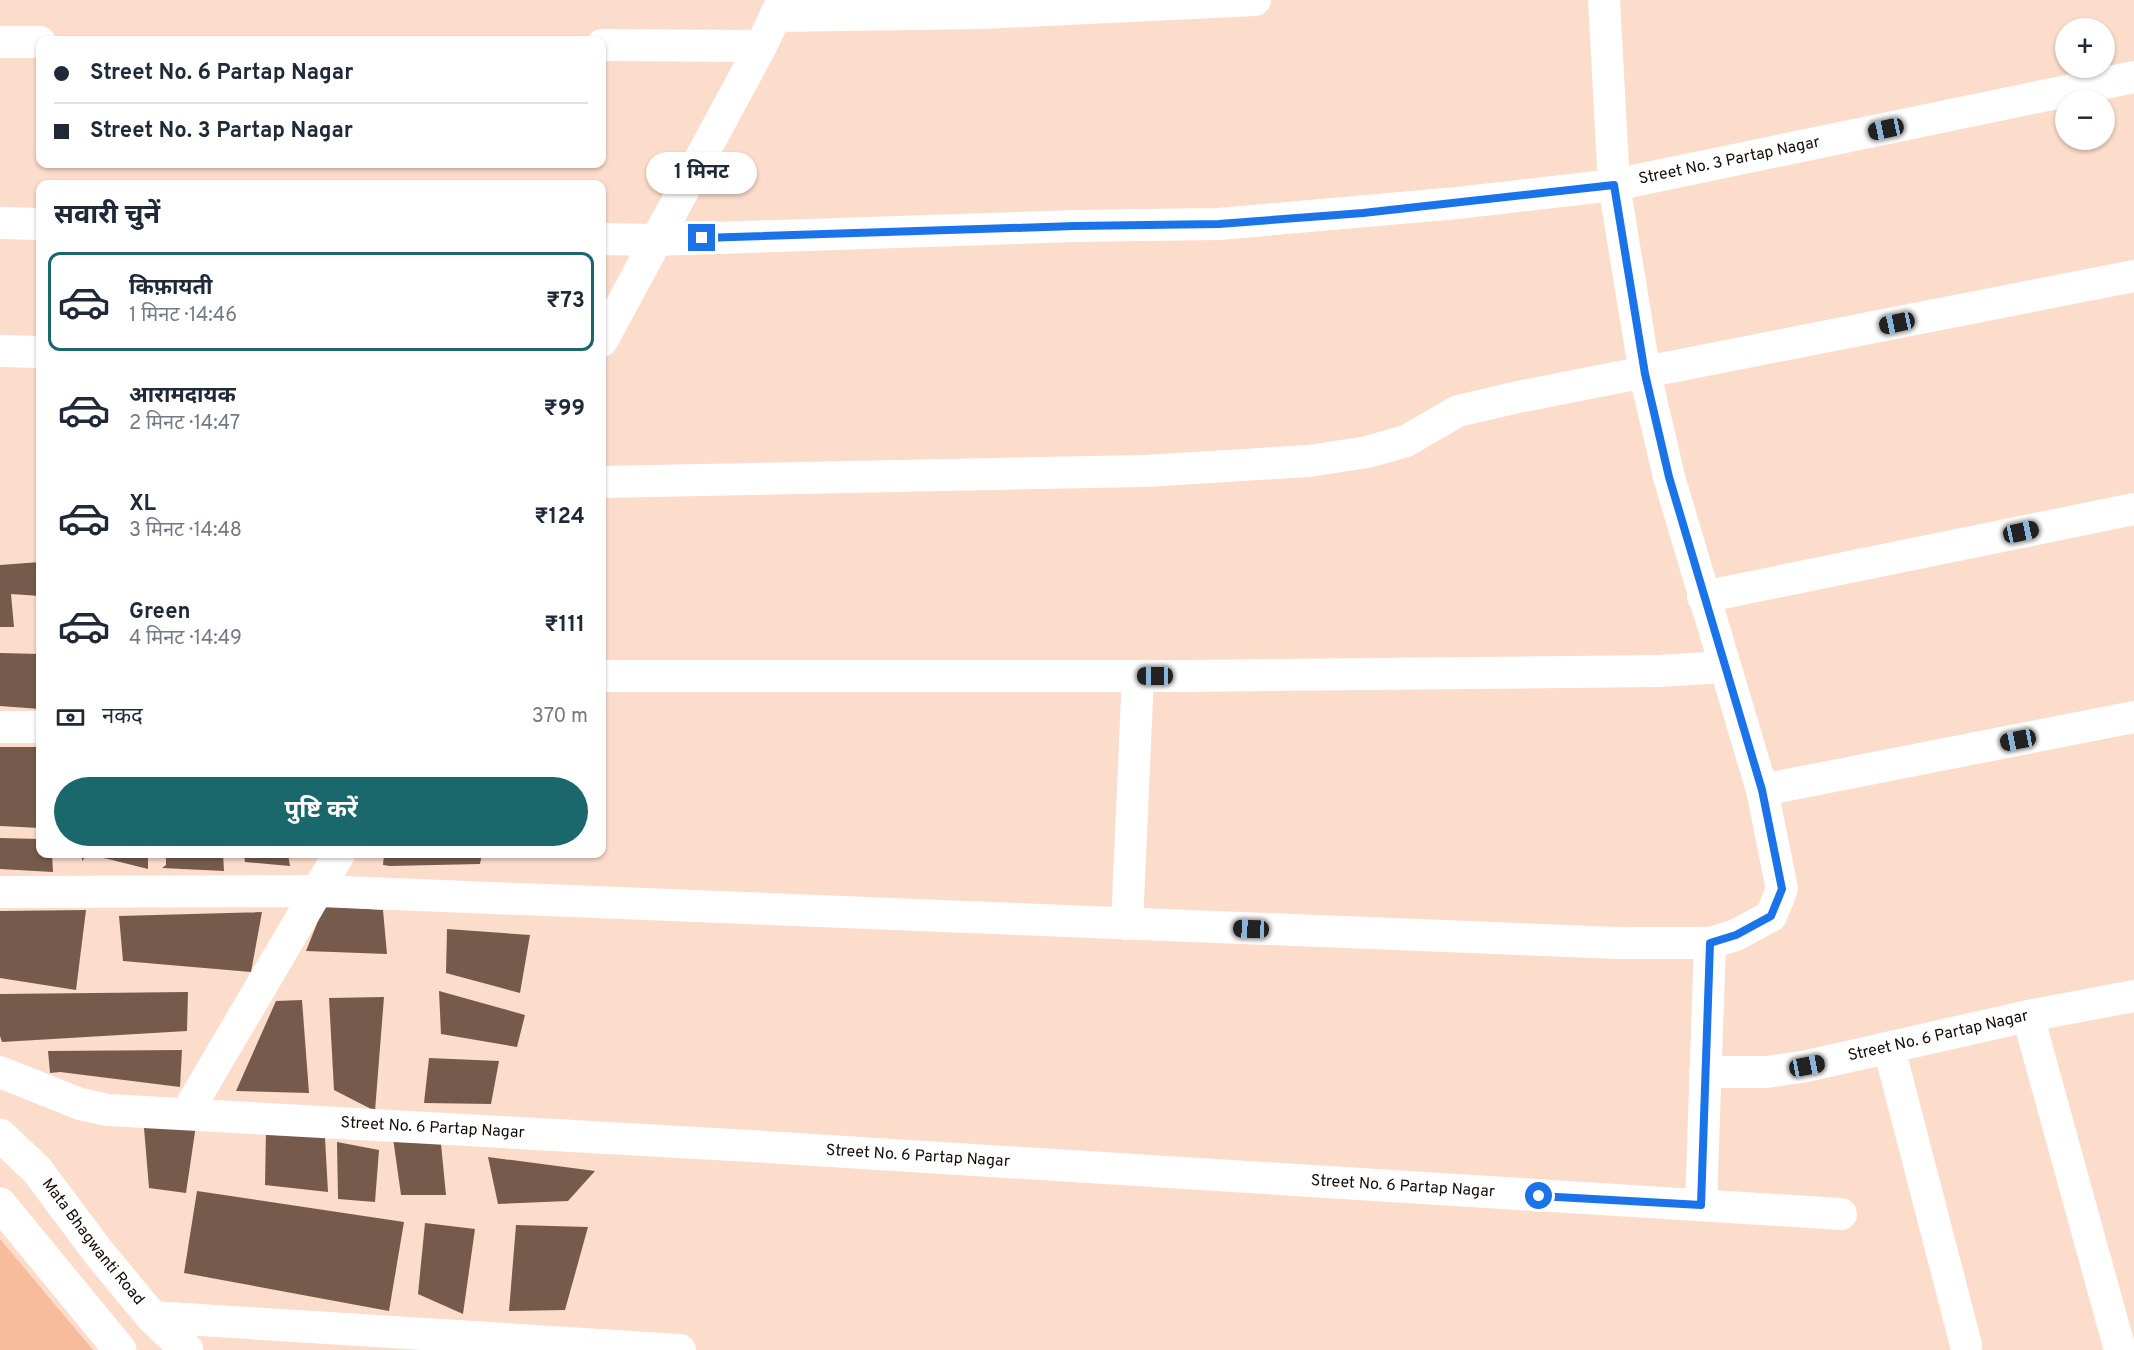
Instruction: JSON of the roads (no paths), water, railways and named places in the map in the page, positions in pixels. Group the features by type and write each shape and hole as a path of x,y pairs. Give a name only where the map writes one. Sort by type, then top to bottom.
{"street":[{"path":"606,333 761,46 779,8 982,13 1255,0"},
{"path":"0,892 319,891 1617,943 1710,943 1736,935 1771,916 1782,889 1762,790 1669,477 1645,374 1614,185 1604,0"},
{"path":"0,42 36,42"},
{"path":"606,45 761,46"},
{"name":"Street No. 3 Partap Nagar","path":"606,239 655,240 1075,226 1219,224 1363,213 1614,185 2134,77"},
{"path":"0,223 36,224"},
{"path":"606,482 1144,471 1309,460 1367,452 1406,441 1441,420 1468,409 1518,397 1645,374 2134,276"},
{"path":"0,351 36,352"},
{"path":"1703,597 2134,509"},
{"path":"606,676 1138,676 1660,671 1724,667"},
{"path":"1126,924 1138,676"},
{"path":"1762,790 2134,717"},
{"path":"0,727 36,728"},
{"path":"186,1114 337,858"},
{"path":"1701,1205 1710,943"},
{"name":"Street No. 6 Partap Nagar","path":"1705,1072 1767,1072 1889,1048 2028,1016 2134,996"},
{"path":"2028,1016 2120,1350"},
{"path":"1889,1048 1966,1345"},
{"name":"Street No. 6 Partap Nagar","path":"0,1072 80,1104 98,1108 1841,1214"},
{"name":"Mata Bhagwanti Road","path":"0,1134 37,1170 72,1219 152,1317 187,1350"},
{"path":"0,1204 120,1350"},
{"path":"152,1317 680,1350"}]}
